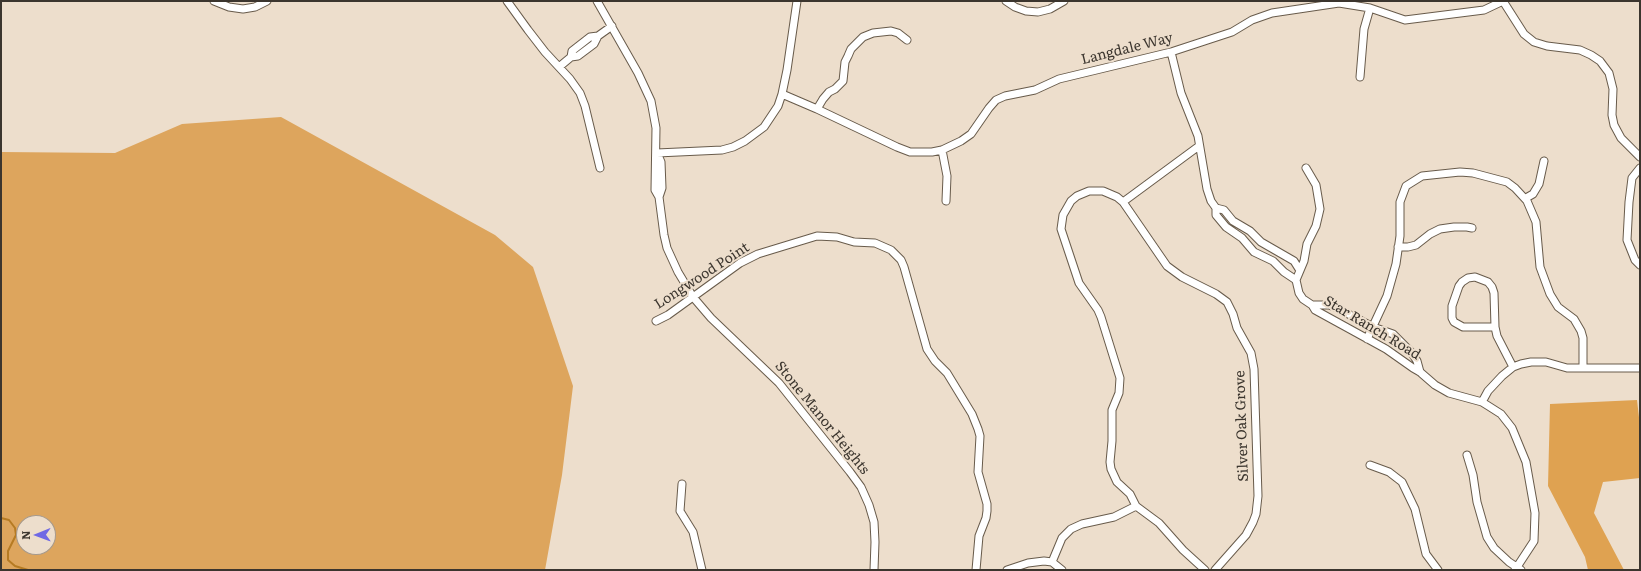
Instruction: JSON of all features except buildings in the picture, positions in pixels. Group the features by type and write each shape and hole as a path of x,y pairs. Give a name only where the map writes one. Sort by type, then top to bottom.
{"street":[{"path":"214,1 229,7 243,9 255,7 266,1"},
{"path":"507,1 528,30 570,79 583,99 600,168"},
{"path":"597,1 638,73 650,101 656,128 657,153 722,150 733,147 745,141 764,126 778,106 782,94 788,70 797,1"},
{"path":"1006,1 1015,7 1026,11 1038,12 1050,9 1064,1"},
{"path":"1503,1 1524,34 1534,42 1547,46 1580,50 1591,55 1600,62 1609,73 1613,89 1612,115 1614,125 1621,138 1640,157"},
{"name":"Langdale Way","path":"782,94 897,147 910,152 922,153 942,150 961,141 971,134 996,100 1005,96 1035,90 1059,79 1171,52 1232,32 1252,20 1272,13 1339,3 1370,8 1405,20 1484,10 1503,1"},
{"path":"1360,77 1363,35 1370,8"},
{"path":"559,67 571,57 572,51 586,40 590,37 598,36 612,26"},
{"path":"817,109 822,99 843,81 845,62 851,48 863,38 873,33 891,31 898,32 907,40"},
{"path":"1171,52 1181,93 1198,136 1207,190 1211,202 1216,208 1224,210 1233,221 1250,231 1261,242 1294,261 1299,268"},
{"path":"1123,202 1199,146"},
{"path":"942,150 947,176 946,201"},
{"name":"Stone Manor Heights","path":"657,153 654,163 655,190 659,197 661,220 667,248 678,272 693,297 710,318 779,383 861,487 869,505 874,522 874,570"},
{"path":"1526,198 1533,194 1539,184 1544,161"},
{"path":"1216,208 1216,215 1226,227 1242,238 1254,252 1273,261 1284,272 1296,280 1299,268 1304,261 1307,244 1316,226 1320,209 1316,185 1306,168"},
{"path":"1640,168 1632,178 1629,202 1628,240 1635,260 1640,265"},
{"path":"1367,338 1387,296 1396,264 1402,194 1406,186 1422,176 1460,172 1473,173 1507,182 1526,198 1536,222 1540,267 1550,294 1558,308 1574,319 1581,331 1583,338 1583,368"},
{"name":"Silver Oak Grove","path":"1205,570 1183,550 1159,523 1136,506 1130,494 1117,482 1113,476 1110,462 1112,410 1120,386 1118,371 1099,314 1079,283 1061,229 1061,223 1067,207 1076,196 1084,193 1096,190 1103,191 1113,194 1123,202 1167,266 1182,277 1216,294 1227,302 1233,314 1237,328 1248,346 1252,360 1258,496 1256,514 1246,535 1215,570"},
{"path":"1398,247 1408,247 1416,244 1440,229 1454,227 1472,228"},
{"name":"Longwood Point","path":"656,321 668,315 740,263 758,254 817,236 837,238 854,242 875,243 883,245 896,255 904,268 927,349 935,361 947,373 972,414 980,436 978,472 987,504 987,511 979,536 976,570"},
{"path":"1273,261 1279,251"},
{"path":"1495,327 1463,327 1454,322 1452,318 1452,306 1459,286 1468,278 1475,277 1488,282 1492,287 1494,293 1495,327 1497,336 1513,368"},
{"name":"Star Ranch Road","path":"1296,280 1299,292 1303,299 1312,305 1315,310 1386,348 1420,372 1435,385 1449,393 1482,402 1501,414 1512,428 1526,462 1535,513 1534,541 1518,569"},
{"name":"Star Ranch Road","path":"1312,305 1329,305 1336,307 1373,327 1393,334 1400,340 1417,362 1420,372"},
{"path":"1482,402 1495,382 1513,368 1531,362 1546,362 1567,368 1640,368"},
{"path":"1467,455 1473,475 1477,502 1487,537 1494,548 1508,562 1518,569"},
{"path":"1370,465 1389,472 1402,482 1415,509 1426,554 1438,570"},
{"path":"682,484 680,510 693,532 702,570"},
{"path":"1052,562 1062,538 1071,529 1082,524 1114,517 1136,506"},
{"path":"1008,570 1028,563 1044,561 1052,562 1062,570"}],"shaded area":[{"path":"281,117 495,235 533,267 573,386 562,475 545,570 1,570 1,152 115,153 182,124"},
{"path":"1637,400 1640,426 1640,478 1603,482 1594,513 1624,570 1588,570 1585,557 1548,486 1550,404"}],"waterway":[{"path":"1,518 9,520 15,528 16,535 8,551 8,560 15,566 28,570"}]}
